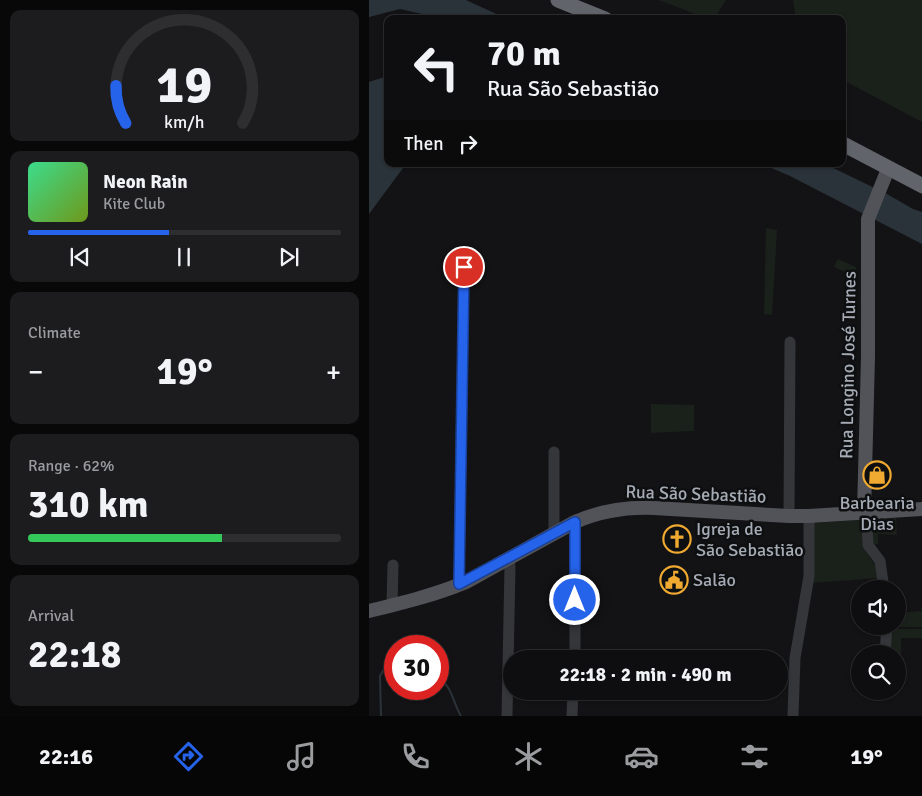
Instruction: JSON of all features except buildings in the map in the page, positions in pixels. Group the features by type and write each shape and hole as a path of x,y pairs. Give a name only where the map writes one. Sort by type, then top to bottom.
{"highway":[{"path":"557,0 595,15"},
{"path":"846,146 885,175 922,186"}],"main road":[{"name":"Rua Longino José Turnes","path":"864,512 868,342 868,218 885,175"},
{"name":"Rua São Sebastião","path":"369,611 427,596 459,584 575,522 605,512 626,508 641,507 809,516 922,508"}],"street":[{"path":"459,584 464,267"},
{"path":"789,516 790,342"},
{"path":"553,452 554,534"},
{"path":"864,512 867,524 867,545 880,561 882,580"},
{"path":"793,716 795,658 809,576 809,516"},
{"path":"575,522 575,650"},
{"path":"507,716 509,558"},
{"path":"392,605 393,565"},
{"path":"572,716 573,700"}],"shaded area":[{"path":"369,0 466,0 498,15 426,15 400,9 369,17"},
{"path":"659,0 726,0 717,15 698,15"},
{"path":"793,0 922,0 922,122 846,82 846,15 795,15"},
{"path":"384,77 384,167 404,167 369,214 369,82"},
{"path":"769,167 831,167 922,212 922,244"},
{"path":"766,228 777,230 772,315 764,314"},
{"path":"838,259 856,267 856,277 834,267"},
{"path":"651,404 694,405 694,431 651,433"},
{"path":"872,518 896,518 897,535 878,534 878,544 871,545"},
{"path":"864,521 865,550 876,567 878,578 811,583 812,523"},
{"path":"922,611 922,627 906,627 906,612"},
{"path":"906,629 922,629 922,638 901,638 901,645 890,645 890,635 906,635"}],"waterway":[{"path":"381,716 380,676 384,669"},
{"path":"449,690 461,716"}],"place":[{"name":"Barbearia Dias","path":"877,475"},
{"name":"Igreja de São Sebastião","path":"677,539"},
{"name":"Salão","path":"674,580"}],"route":[{"path":"464,267 459,584 466,582 575,522 575,600"}]}
